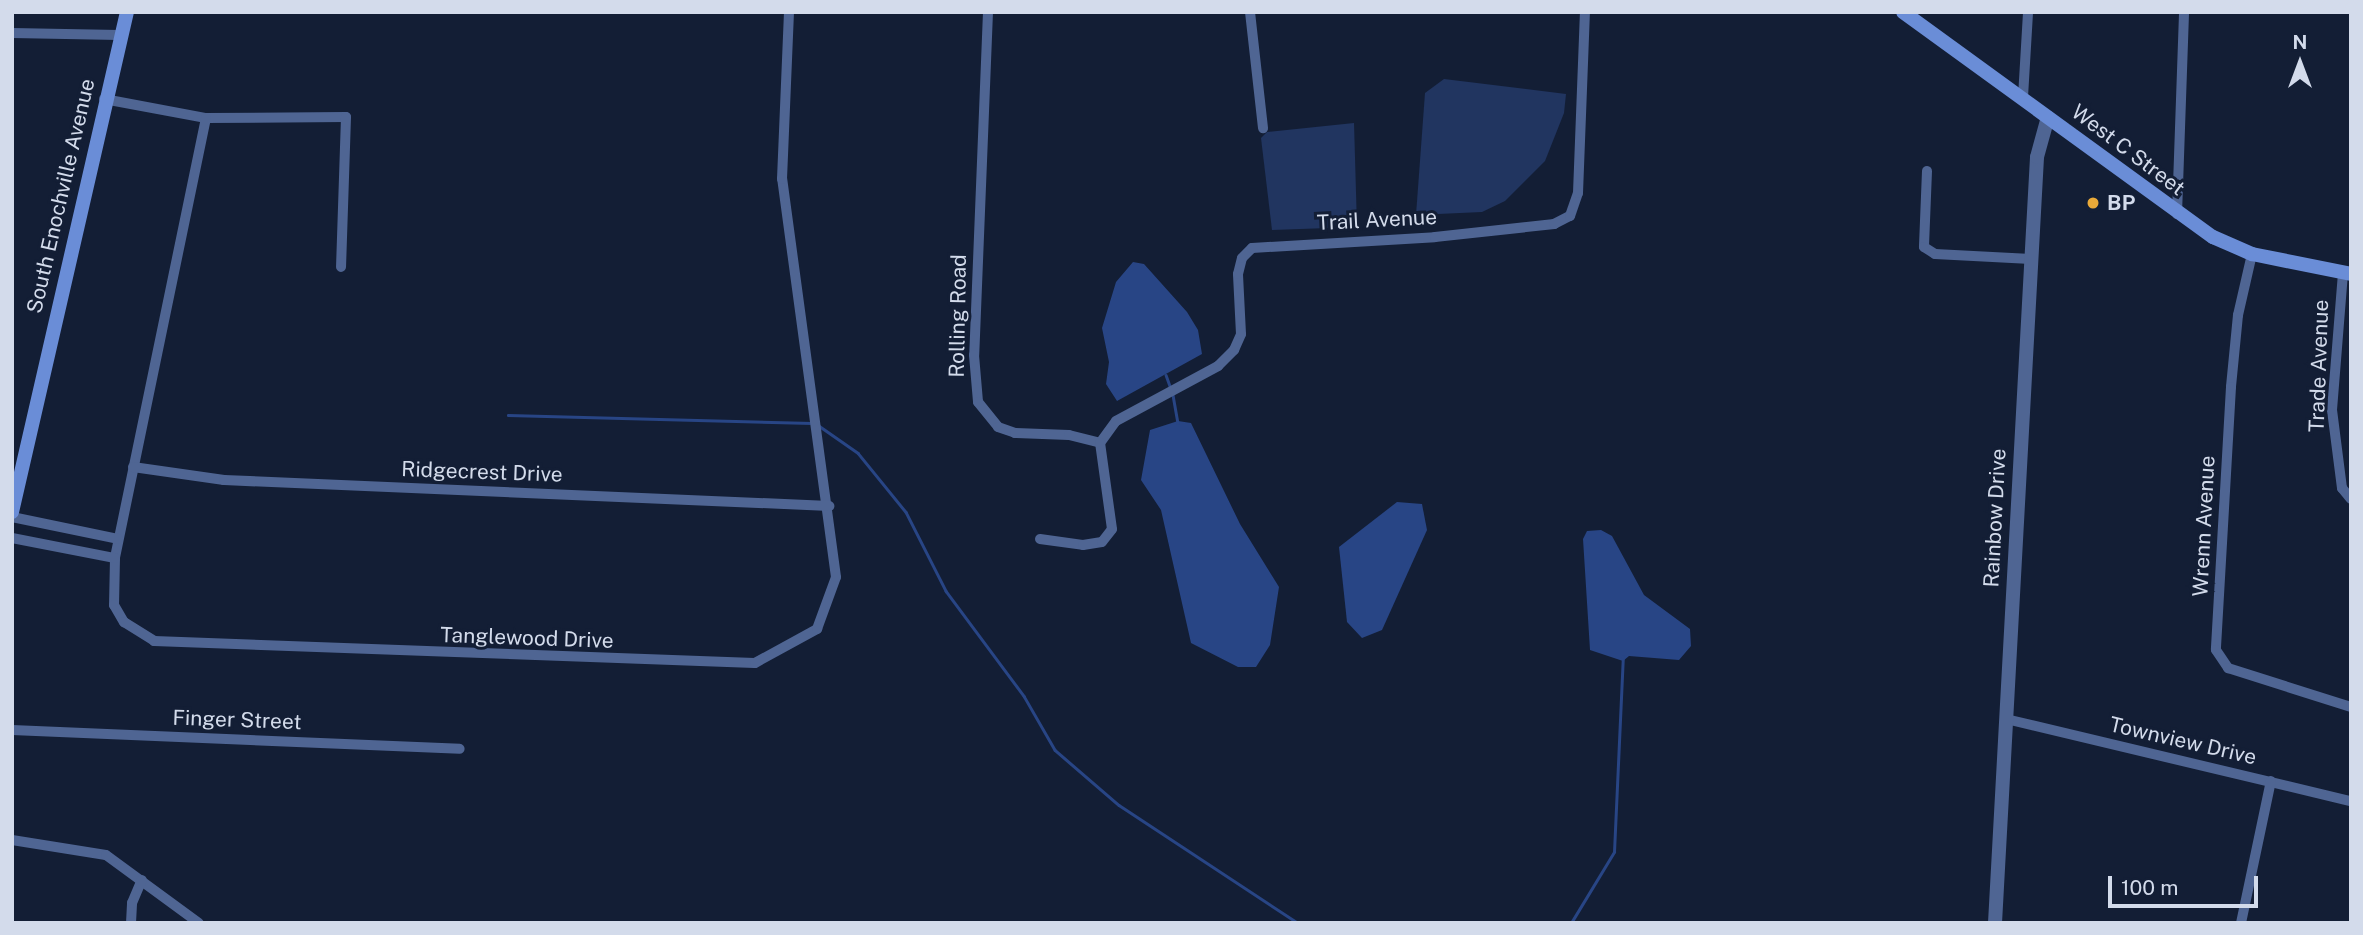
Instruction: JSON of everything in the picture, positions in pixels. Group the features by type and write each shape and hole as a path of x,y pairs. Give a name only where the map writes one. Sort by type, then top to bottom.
{"main road":[{"name":"South Enochville Avenue","path":"12,514 104,99 127,12"},
{"name":"West C Street","path":"1906,13 2178,214 2252,254 2347,274"}],"street":[{"name":"Tanglewood Drive","path":"206,118 115,558 114,605 137,635 154,641 726,666 755,663 786,651 817,629 836,577 829,506 782,179 789,12"},
{"name":"Rolling Road","path":"988,12 974,355 978,402 998,427 1015,433 1069,435 1100,443"},
{"path":"1250,12 1263,128"},
{"name":"Trail Avenue","path":"1100,443 1116,421 1218,366 1234,351 1241,326 1238,274 1242,258 1252,248 1424,238 1554,224 1570,216 1578,193 1585,12"},
{"path":"2023,97 2028,12"},
{"path":"2178,214 2184,12"},
{"path":"12,33 119,35"},
{"path":"104,99 206,118 346,117 341,267"},
{"name":"Rainbow Drive","path":"1994,923 2037,157 2048,117"},
{"path":"1927,171 1924,247 1935,254 2031,259"},
{"name":"Wrenn Avenue","path":"2252,254 2234,363 2216,650 2228,668 2351,707"},
{"name":"Trade Avenue","path":"2347,274 2332,410 2342,488 2351,499"},
{"path":"1041,539 1083,545 1101,542 1112,529 1100,443"},
{"name":"Ridgecrest Drive","path":"133,467 224,480 829,506"},
{"path":"12,514 118,539"},
{"path":"12,538 115,558"},
{"name":"Townview Drive","path":"2006,719 2351,801"},
{"name":"Finger Street","path":"12,730 460,749"},
{"path":"2241,923 2271,781"},
{"path":"12,840 106,855 199,923"},
{"path":"131,923 132,903 142,880"}],"shaded area":[{"path":"1444,79 1566,94 1564,113 1545,161 1505,201 1482,212 1416,215 1425,93"},
{"path":"1354,123 1357,227 1272,230 1261,138 1267,132"},
{"path":"1133,262 1144,264 1187,312 1198,330 1202,354 1117,401 1106,384 1109,362 1102,328 1116,282"},
{"path":"1178,421 1191,423 1240,524 1279,587 1270,645 1256,667 1238,667 1191,643 1161,510 1141,480 1150,430"},
{"path":"1397,502 1422,504 1427,530 1382,630 1362,638 1347,622 1339,547"},
{"path":"1601,530 1612,536 1644,595 1690,629 1691,646 1679,660 1629,656 1623,661 1590,650 1583,539 1587,531"}],"waterway":[{"path":"1166,375 1171,389"},
{"path":"1173,395 1178,423"},
{"path":"508,415 812,423"},
{"path":"818,425 858,453 906,512 946,591 1024,696 1055,750 1119,805 1298,923"},
{"path":"1571,923 1614,852 1623,657"}],"place":[{"name":"BP","path":"2093,203"}]}
